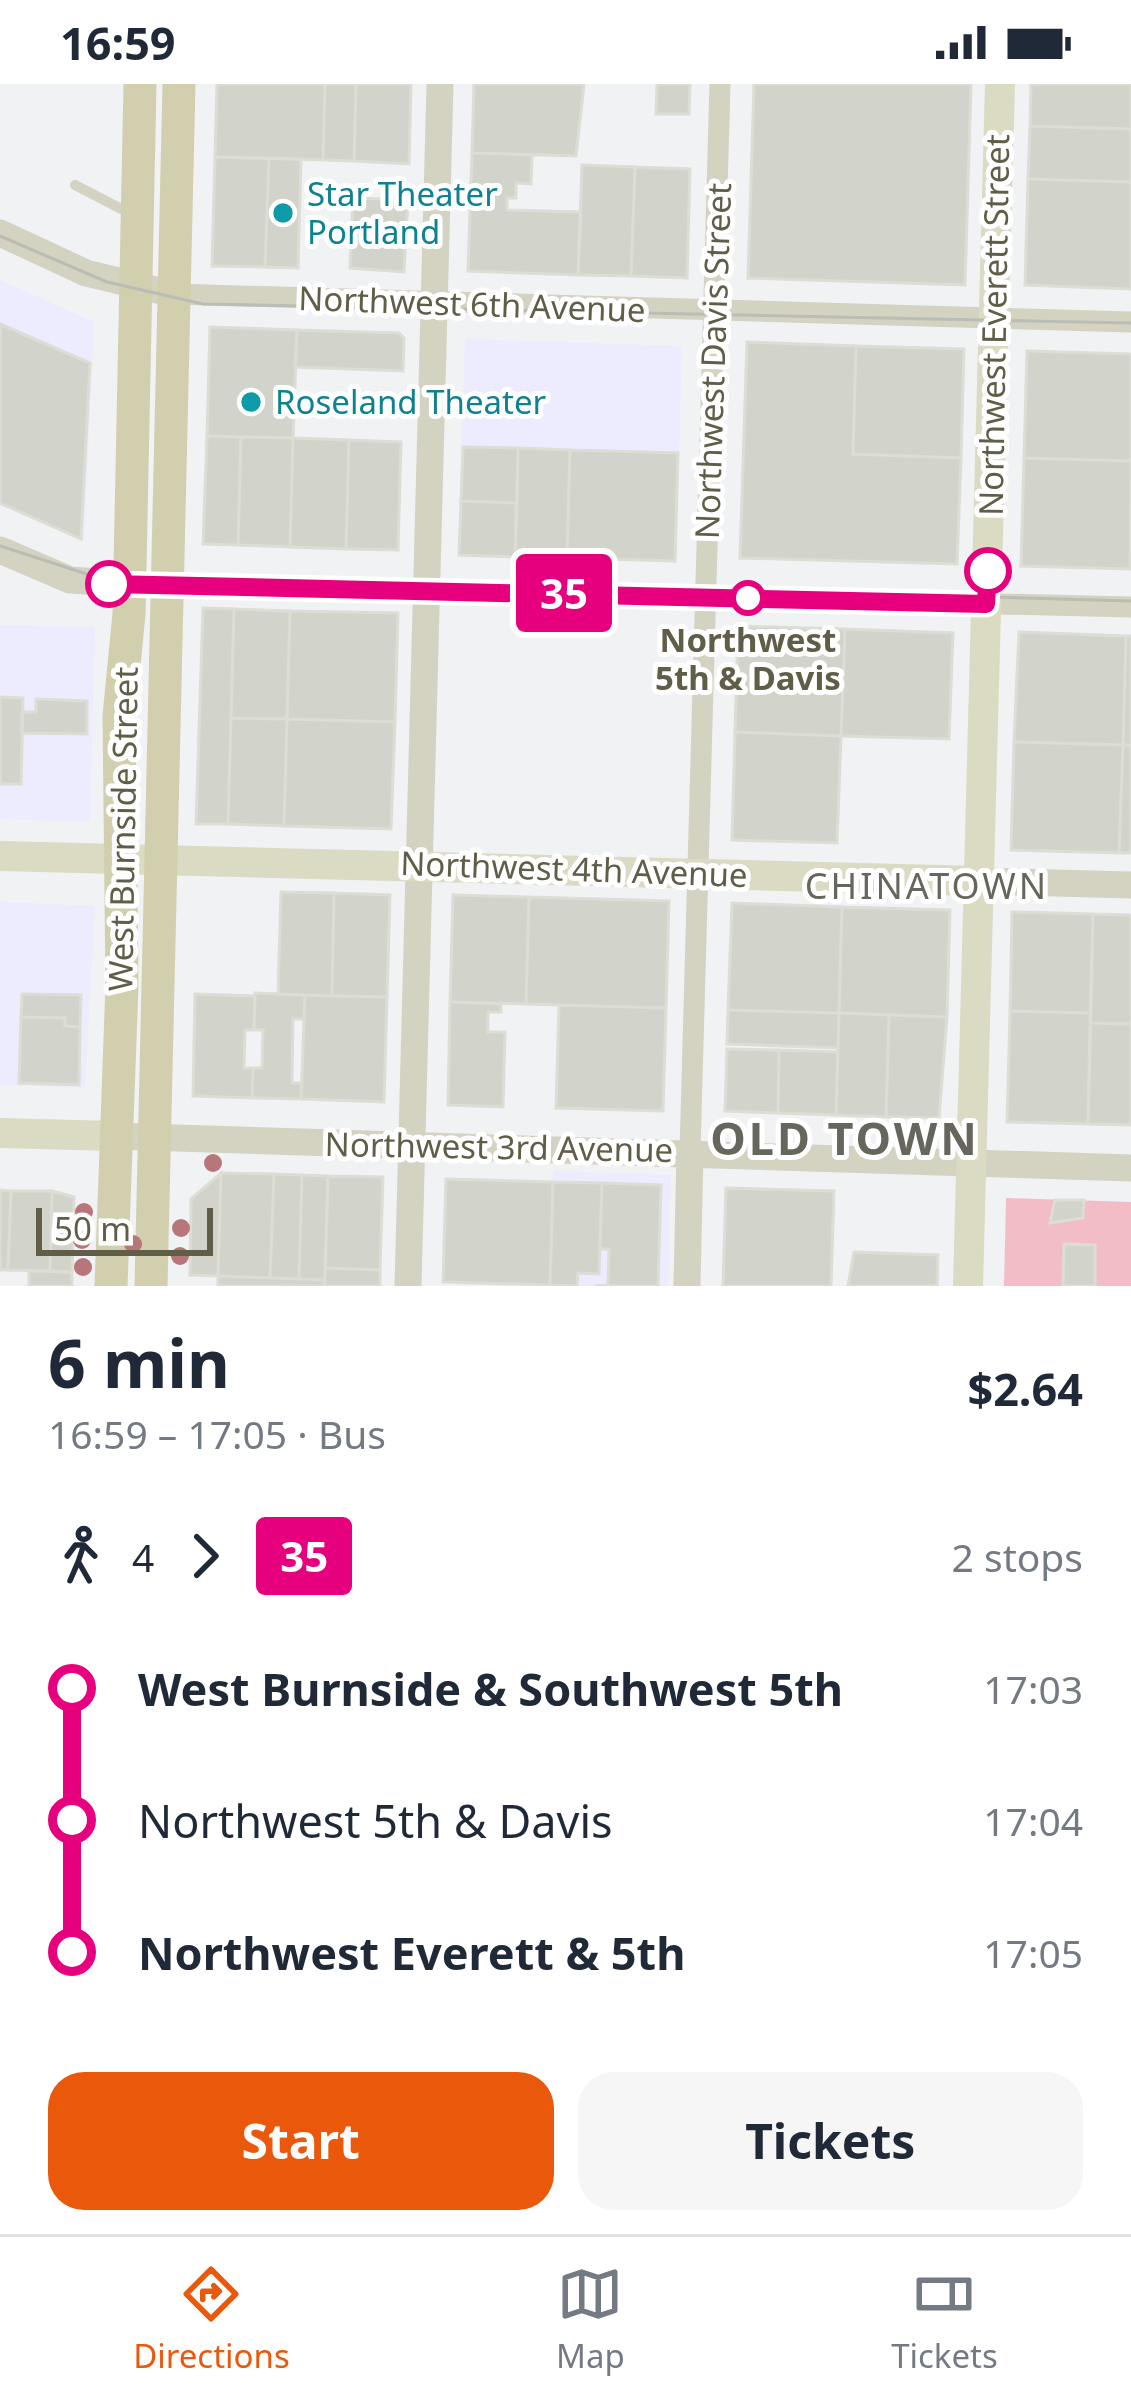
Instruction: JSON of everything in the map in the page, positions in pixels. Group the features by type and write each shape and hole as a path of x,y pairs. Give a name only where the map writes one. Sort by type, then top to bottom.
{"main road":[{"name":"West Burnside Street","path":"111,1286 121,1042 119,716 129,584 140,84"},
{"name":"West Burnside Street","path":"151,1286 178,84"},
{"name":"Northwest Everett Street","path":"968,1286 1000,84"},
{"name":"Northwest 4th Avenue","path":"0,856 979,881"},
{"path":"0,1133 114,1136"}],"street":[{"path":"408,1286 440,84"},
{"name":"Northwest Davis Street","path":"687,1286 720,84"},
{"path":"0,233 86,273 173,294"},
{"name":"Northwest 6th Avenue","path":"173,294 1131,322"},
{"path":"0,550 70,580 129,584 1131,607"},
{"name":"Northwest 4th Avenue","path":"979,881 1131,885"},
{"name":"Northwest 3rd Avenue","path":"114,1136 1131,1168"}],"lane":[{"path":"75,185 136,217"}],"shaded area":[{"path":"0,280 94,322 84,541 0,505"},
{"path":"465,339 682,346 676,562 458,556"},
{"path":"0,625 95,627 90,822 0,819"},
{"path":"0,902 95,906 85,1088 0,1085"},
{"path":"553,1171 671,1175 668,1286 550,1286"},
{"path":"1006,1198 1131,1202 1131,1286 1004,1286"}],"building":[{"path":"217,84 325,84 323,160 215,157"},
{"path":"325,84 356,84 354,161 323,160"},
{"path":"356,84 411,84 409,164 354,161"},
{"path":"474,84 584,84 576,156 472,153"},
{"path":"657,84 690,84 689,114 656,114"},
{"path":"754,84 971,84 965,285 748,278"},
{"path":"1031,84 1131,84 1131,129 1030,126"},
{"path":"1030,126 1131,129 1131,182 1028,179"},
{"path":"472,153 532,155 531,184 516,183 516,198 507,198 507,210 581,212 578,275 468,271"},
{"path":"215,157 269,158 265,267 212,266"},
{"name":"Star Theater Portland","path":"269,158 301,159 298,268 265,267"},
{"path":"582,165 635,167 631,276 578,275"},
{"path":"635,167 690,169 687,278 631,276"},
{"path":"1028,179 1131,182 1131,289 1025,285"},
{"path":"353,198 408,200 404,272 350,268"},
{"path":"0,324 90,363 81,539 0,503"},
{"name":"Roseland Theater","path":"210,327 297,330 293,438 207,436"},
{"path":"297,330 399,333 404,338 403,371 295,367"},
{"path":"747,342 856,346 853,454 961,458 957,564 740,558"},
{"path":"856,346 964,349 961,458 853,454"},
{"path":"1027,351 1131,354 1131,461 1024,458"},
{"path":"207,436 241,437 238,545 203,544"},
{"path":"241,437 293,438 290,547 238,545"},
{"path":"293,438 349,440 346,549 290,547"},
{"path":"349,440 401,442 398,550 346,549"},
{"path":"463,447 518,448 517,503 461,501"},
{"path":"518,448 570,450 567,558 515,557"},
{"path":"570,450 678,453 675,561 567,558"},
{"path":"1024,458 1131,461 1130,569 1021,566"},
{"path":"461,501 517,503 515,557 459,555"},
{"path":"203,608 234,609 228,824 196,824"},
{"path":"234,609 290,611 287,719 231,718"},
{"path":"290,611 398,613 395,722 287,719"},
{"path":"738,626 845,629 841,736 735,732"},
{"path":"845,629 953,633 949,739 841,736"},
{"path":"1019,632 1126,636 1123,745 1014,742"},
{"path":"1126,636 1131,636 1131,745 1123,745"},
{"path":"0,697 23,698 21,784 0,784"},
{"path":"36,699 87,701 87,734 22,733 22,712 36,712"},
{"path":"231,718 287,719 284,826 228,824"},
{"path":"287,719 395,722 391,829 284,826"},
{"path":"735,732 841,736 837,843 732,840"},
{"path":"1014,742 1123,745 1119,853 1011,850"},
{"path":"1123,745 1131,745 1131,853 1119,853"},
{"path":"281,892 334,893 332,996 278,994"},
{"path":"334,893 390,895 387,997 332,996"},
{"path":"453,895 529,897 526,1004 450,1002"},
{"path":"529,897 669,901 666,1008 526,1004"},
{"path":"732,903 842,907 839,1013 728,1010"},
{"path":"842,907 950,910 947,1017 839,1013"},
{"path":"1012,912 1093,914 1091,1013 1010,1011"},
{"path":"1093,914 1131,915 1131,1024 1090,1023"},
{"path":"255,993 305,995 304,1019 293,1019 292,1083 302,1083 301,1099 252,1098 253,1068 262,1068 263,1030 254,1030"},
{"path":"22,994 81,995 80,1027 65,1026 65,1018 21,1017"},
{"path":"195,994 255,996 254,1030 245,1030 244,1068 253,1068 252,1098 193,1096"},
{"path":"305,995 387,997 384,1102 301,1099"},
{"path":"450,1002 501,1004 501,1012 488,1012 488,1032 505,1032 503,1107 448,1105"},
{"path":"559,1005 666,1008 663,1111 556,1108"},
{"path":"728,1010 839,1013 838,1048 727,1044"},
{"path":"1010,1011 1091,1013 1088,1124 1007,1122"},
{"path":"839,1013 889,1015 886,1117 836,1115"},
{"path":"889,1015 947,1017 939,1118 886,1117"},
{"path":"21,1017 65,1018 65,1026 80,1027 79,1085 19,1083"},
{"path":"1090,1023 1131,1024 1131,1125 1088,1124"},
{"path":"727,1049 779,1050 778,1113 725,1111"},
{"path":"779,1050 838,1052 836,1115 778,1113"},
{"path":"221,1173 274,1174 270,1278 218,1276"},
{"path":"221,1173 218,1276 190,1275 191,1199"},
{"path":"274,1174 302,1175 299,1279 270,1278"},
{"path":"302,1175 328,1176 325,1280 299,1279"},
{"path":"328,1176 383,1177 380,1270 325,1268"},
{"path":"446,1179 553,1182 550,1285 443,1282"},
{"path":"553,1182 602,1183 599,1274 578,1273 577,1286 550,1285"},
{"path":"602,1183 661,1185 658,1286 595,1286 608,1285 609,1249 600,1249"},
{"path":"726,1188 834,1191 831,1286 723,1286"},
{"path":"0,1190 11,1191 8,1270 0,1270"},
{"path":"11,1191 52,1191 50,1271 8,1270"},
{"path":"52,1191 74,1197 72,1272 50,1271"},
{"path":"1055,1200 1084,1200 1083,1218 1050,1223"},
{"path":"1064,1244 1095,1245 1095,1286 1063,1286"},
{"path":"854,1252 938,1255 937,1286 848,1286"},
{"path":"325,1268 380,1270 380,1286 324,1286"},
{"path":"29,1271 72,1272 72,1286 29,1286"},
{"path":"218,1276 325,1280 324,1286 218,1286"}],"tram line":[{"path":"0,236 107,282 203,304 1131,323"},
{"path":"0,546 99,578 230,576 1131,601"}],"bus line":[{"name":"35","path":"109,584 986,604 988,571"}],"place":[{"name":"Star Theater Portland","path":"283,213"},
{"name":"Roseland Theater","path":"251,402"},
{"name":"Northwest 5th & Davis","path":"748,598"}],"district":[{"name":"CHINATOWN","path":"927,886"},
{"name":"OLD TOWN","path":"845,1139"}]}
